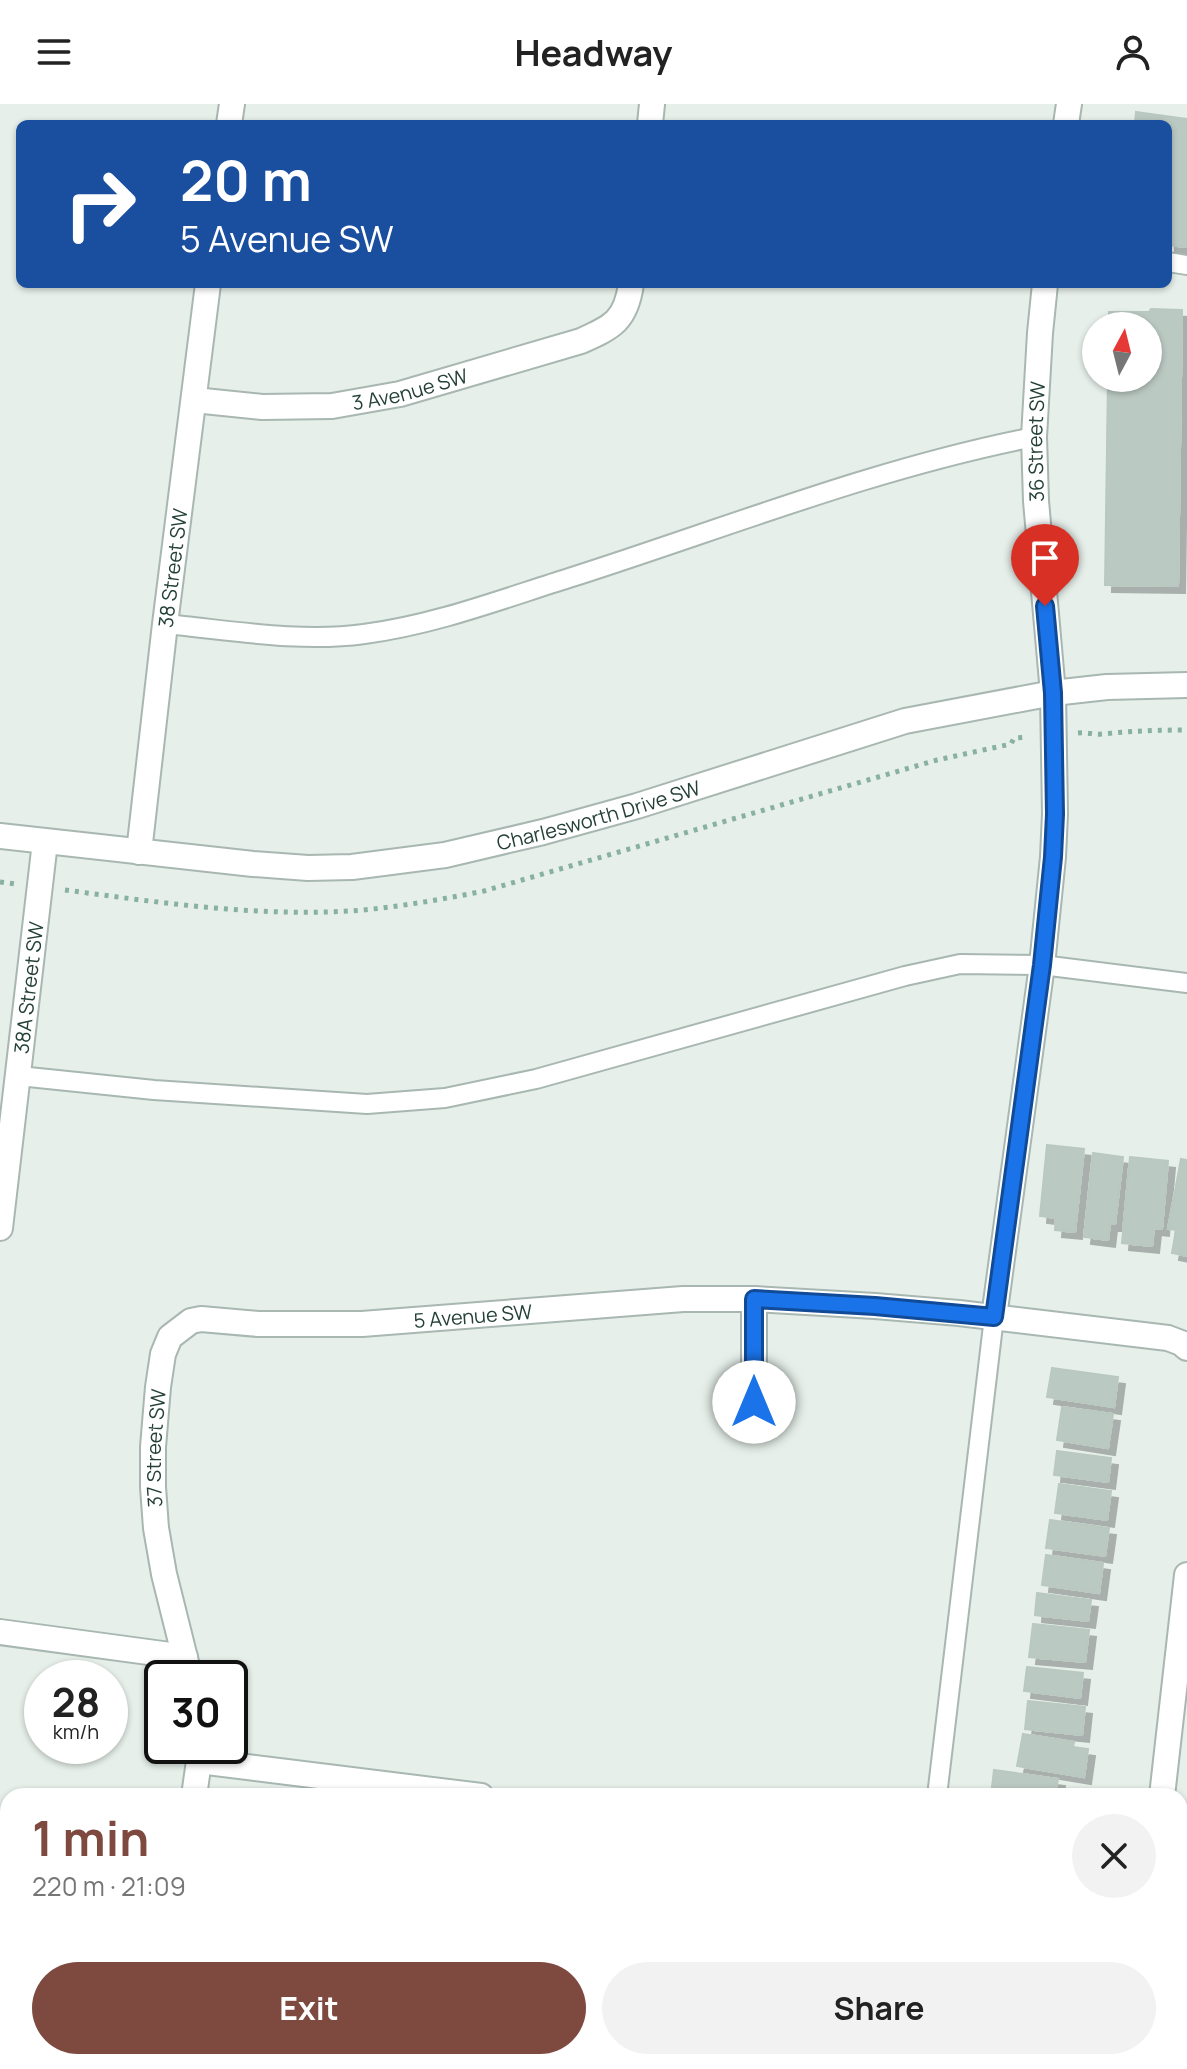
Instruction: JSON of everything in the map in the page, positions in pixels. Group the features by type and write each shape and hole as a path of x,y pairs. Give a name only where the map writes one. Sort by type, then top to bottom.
{"street":[{"name":"38 Street SW","path":"139,852 208,288"},
{"name":"3 Avenue SW","path":"194,400 262,407 332,406 400,394 581,341 618,321 630,288"},
{"name":"36 Street SW","path":"994,1317 1042,965 1053,857 1053,693 1036,501 1034,437 1045,288"},
{"name":"Charlesworth Drive SW","path":"0,836 253,864 352,867 445,855 543,832 637,806 905,721 1053,693 1107,687 1187,685"},
{"name":"38A Street SW","path":"0,1228 45,842"},
{"name":"5 Avenue SW","path":"191,1321 362,1324 683,1299 754,1299 994,1317 1168,1338 1187,1348"},
{"path":"754,1299 754,1402"},
{"name":"37 Street SW","path":"186,1660 159,1544 153,1487 153,1447 163,1354 170,1337 191,1321"},
{"path":"1163,1788 1187,1575"},
{"path":"0,1632 150,1660"},
{"path":"248,1760 429,1788"},
{"path":"195,1788 198,1764"}],"lane":[{"path":"165,624 315,636 363,635 413,625 650,552 821,494 972,450 1034,437"},
{"path":"19,1076 154,1090 367,1104 445,1098 536,1079 905,976 960,964 1042,965 1187,983"},
{"path":"938,1788 994,1317"}],"path":[{"path":"1086,732 1099,735 1120,731 1187,730"}],"building":[{"path":"1136,112 1187,119 1187,247 1172,245 1172,120 1135,120"},
{"path":"1151,309 1182,310 1178,586 1105,585 1108,392 1162,392 1162,312 1149,312"},
{"path":"1047,1145 1084,1149 1075,1232 1055,1230 1056,1218 1040,1216"},
{"path":"1093,1153 1123,1157 1115,1224 1110,1224 1108,1240 1084,1237"},
{"path":"1130,1157 1168,1161 1162,1229 1154,1228 1152,1246 1122,1243"},
{"path":"1181,1159 1187,1160 1187,1256 1172,1253 1176,1230 1168,1229"},
{"path":"1052,1368 1118,1377 1114,1407 1047,1397"},
{"path":"1062,1407 1113,1414 1108,1448 1057,1440"},
{"path":"1057,1451 1111,1458 1108,1482 1054,1475"},
{"path":"1059,1484 1111,1491 1107,1520 1055,1513"},
{"path":"1050,1520 1109,1528 1105,1556 1046,1548"},
{"path":"1046,1555 1103,1563 1099,1593 1042,1585"},
{"path":"1037,1593 1091,1600 1088,1621 1035,1615"},
{"path":"1033,1624 1089,1630 1085,1662 1029,1657"},
{"path":"1027,1667 1083,1673 1080,1698 1024,1691"},
{"path":"1028,1701 1085,1707 1082,1735 1025,1729"},
{"path":"1023,1734 1074,1742 1073,1747 1088,1749 1084,1777 1017,1766"},
{"path":"994,1770 1058,1779 1056,1788 992,1788"}],"route":[{"path":"754,1402 754,1299 994,1317 1042,965 1053,857 1053,693 1045,606"}]}
